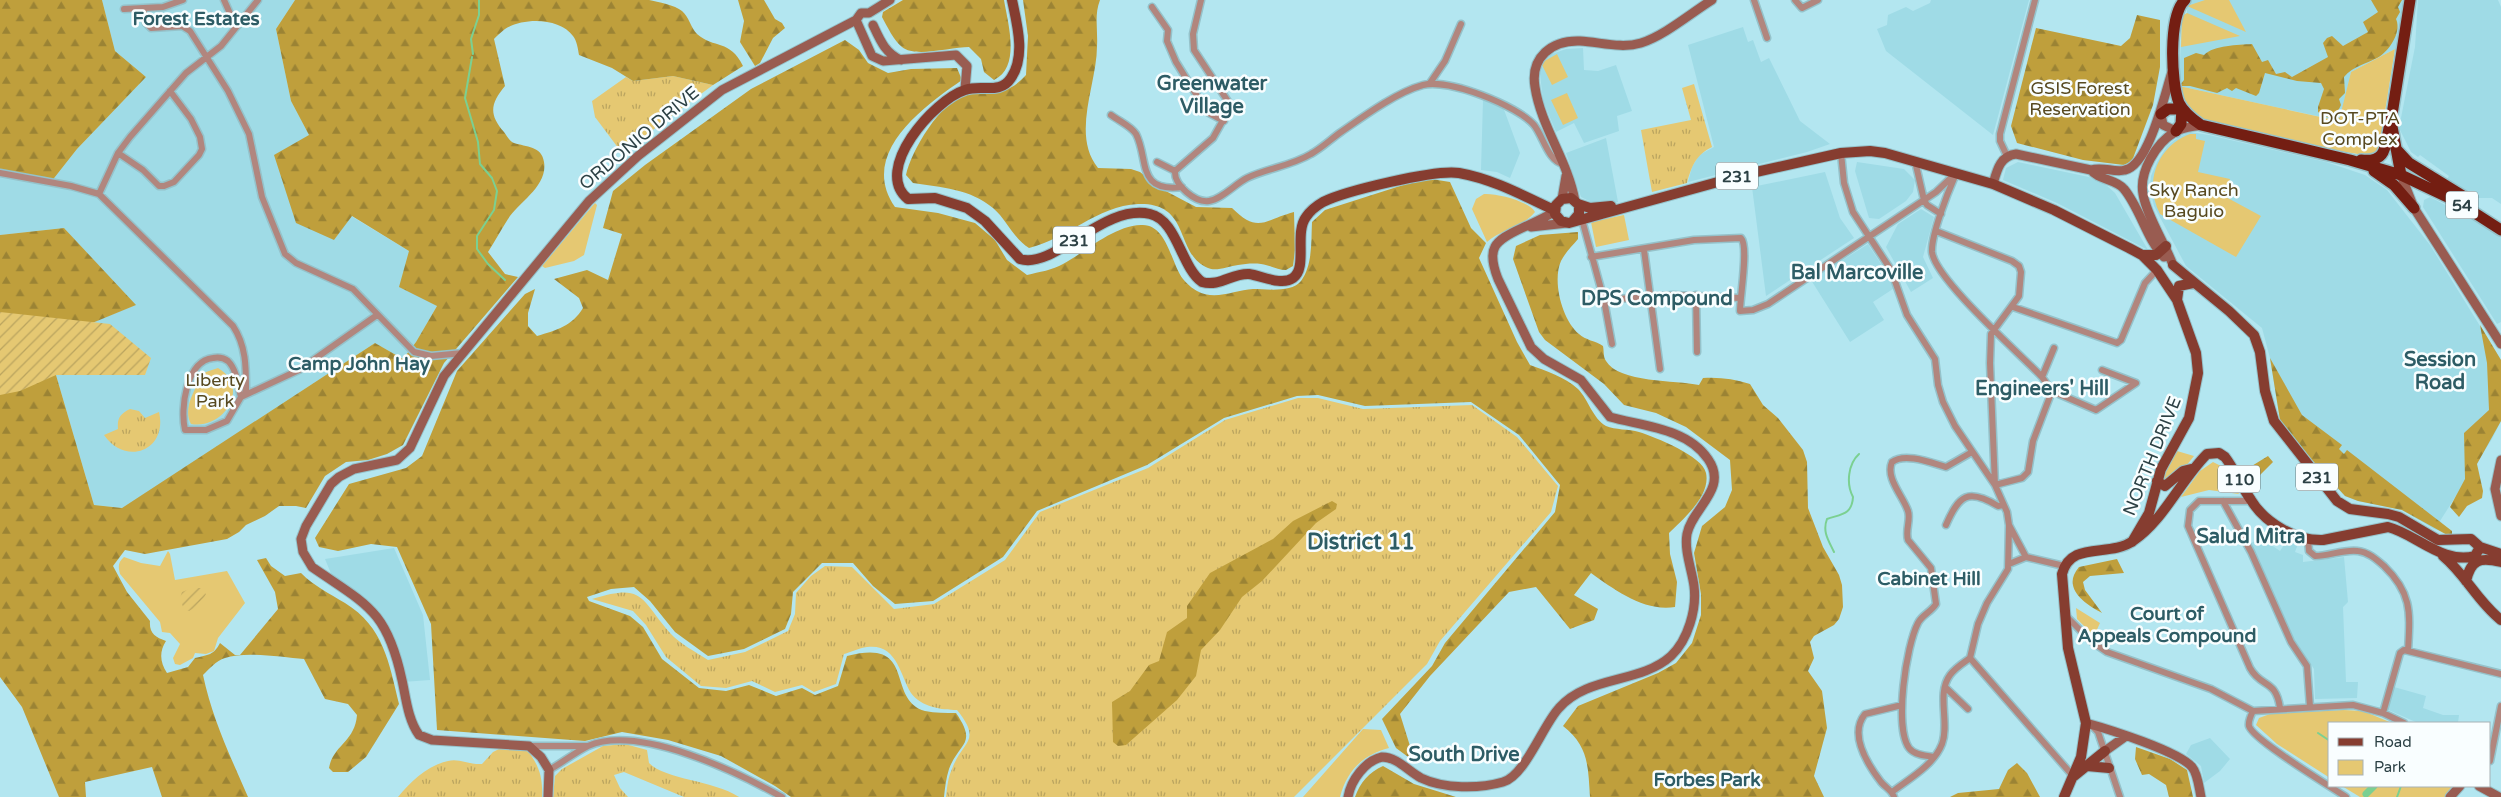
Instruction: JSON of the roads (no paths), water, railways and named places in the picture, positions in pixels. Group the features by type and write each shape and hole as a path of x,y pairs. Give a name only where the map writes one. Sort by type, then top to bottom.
{"highway":[{"path":"2176,131 2181,124 2182,109 2177,96 2174,66 2175,17 2178,8 2185,0"},
{"path":"2334,156 2367,160 2378,159 2384,152 2391,121 2410,1"},
{"path":"2161,114 2168,108 2182,109 2201,125 2334,156 2401,175"},
{"path":"2391,121 2401,175 2397,188"},
{"name":"54","path":"2395,148 2404,158 2501,221"},
{"path":"2350,160 2383,176 2411,203"},
{"path":"2401,175 2408,170 2420,169"},
{"name":"54","path":"2401,175 2456,201 2501,230"},
{"path":"2411,203 2413,186 2421,183"}],"main road":[{"name":"ORDONIO DRIVE","path":"529,746 432,740 419,735 411,719 396,651 382,622 360,600 312,567 303,552 301,540 306,526 331,484 346,472 389,463 404,455 416,440 444,376 588,200 638,156 722,90 856,20 861,13 869,13 890,0"},
{"name":"231","path":"1012,0 1019,47 1012,77 999,88 965,89 937,106 919,125 900,164 898,186 908,200 936,198 967,208 985,221 1016,257 1025,261 1044,257 1114,217 1141,212 1152,214 1167,225 1192,272 1202,282 1219,283 1241,274 1286,281 1294,278 1299,271 1300,230 1304,219 1312,209 1330,200 1421,176 1445,172 1475,177 1557,206"},
{"path":"1348,797 1352,786 1363,768 1382,757 1394,760 1423,778 1442,783 1470,787 1506,781 1521,766 1559,707 1570,698 1595,686 1638,673 1664,661 1679,646 1690,620 1694,597 1687,543 1688,532 1712,492 1715,479 1712,468 1700,451 1667,431 1646,424 1610,417 1581,380 1544,360 1531,347 1498,279 1493,253 1504,236 1524,228 1576,214 1563,164 1538,103 1534,68 1542,54 1569,42 1579,41 1621,45 1640,43 1712,0"},
{"path":"861,29 869,29 873,25 874,19 869,13"},
{"path":"856,20 872,56 882,61 903,61 941,56 961,58 967,66 965,89"},
{"path":"873,25 889,54 903,61"},
{"path":"1991,180 2001,162 2007,156 2023,154 2091,170 2098,168 2123,171 2131,168 2142,155 2161,114 2174,66"},
{"path":"2161,114 2163,125 2176,131"},
{"path":"2163,249 2145,202 2142,186 2144,174 2159,144 2176,131 2201,125"},
{"name":"231","path":"1576,214 1635,204 1747,174 1841,153 1873,151 1956,173 1991,180 2142,255 2157,270"},
{"path":"2131,168 2144,174"},
{"path":"2091,170 2094,174 2109,179 2122,187 2173,265"},
{"path":"1524,228 1557,206 1565,189 1566,174"},
{"path":"2401,175 2411,203 2501,344"},
{"path":"2129,196 2142,186"},
{"name":"231","path":"1557,206 1568,198 1576,214"},
{"name":"231","path":"1557,206 1559,220 1596,208 1635,204"},
{"path":"2142,255 2153,256 2163,249"},
{"name":"231","path":"2173,265 2229,311 2254,336 2260,352 2265,391 2274,422 2333,496 2350,509 2394,516 2439,545"},
{"name":"NORTH DRIVE","path":"2147,524 2157,481 2164,463 2182,434 2189,418 2198,373 2196,353 2177,300 2157,270"},
{"path":"2177,300 2179,286 2184,283 2193,283"},
{"name":"110","path":"2064,566 2067,560 2074,555 2118,548 2132,542 2192,469 2207,454 2219,454 2226,457 2251,502 2277,525 2308,540"},
{"path":"2501,460 2495,489 2501,516"},
{"path":"2157,481 2165,486 2183,471 2192,469"},
{"path":"2308,540 2323,540 2388,527 2439,545 2453,556 2472,557 2478,554 2480,547"},
{"path":"2439,545 2466,539 2480,547 2501,554"},
{"path":"2439,545 2478,599 2501,620"},
{"path":"2466,581 2470,567 2475,562 2490,559 2501,562"},
{"path":"2064,566 2062,574 2071,668 2086,723 2080,757 2064,797"},
{"path":"2086,723 2126,736 2185,761 2194,770 2200,797"},
{"path":"2073,776 2126,736"},
{"path":"529,746 541,757 549,770 548,797"},
{"path":"2086,766 2098,765 2109,768"},
{"path":"2450,797 2459,787"},
{"path":"2482,789 2499,797"}],"street":[{"path":"124,9 163,7 182,0"},
{"path":"224,0 236,28"},
{"path":"98,194 118,153 142,122 186,73 208,57 236,28 258,0"},
{"path":"1201,0 1193,34 1194,50 1230,103 1230,109 1214,138 1176,171 1176,179 1182,187 1202,201 1216,199 1253,175 1304,158 1376,109 1414,89 1430,84 1445,83 1469,91 1511,110 1533,124 1554,159 1563,164"},
{"path":"1754,0 1768,38"},
{"path":"1794,0 1802,8 1818,0"},
{"path":"2007,156 2000,141 2000,134 2035,0"},
{"path":"1152,8 1168,30 1167,41 1176,62 1204,106 1209,113 1224,121"},
{"path":"143,9 146,23 151,28 157,30 177,26 186,27 208,57 228,90 249,134 262,197 285,254 296,263 346,284 414,352 423,355 463,353"},
{"path":"1430,84 1445,62 1461,24"},
{"path":"118,153 143,170 159,186 174,182 199,155 202,149 200,137 191,119 170,91"},
{"path":"1111,115 1136,134 1144,169 1148,175 1164,187 1182,187"},
{"path":"1841,153 1844,183 1858,220 1896,281 1910,320 1932,352 1944,402 1972,452 1996,486 2008,525 2010,564 1987,603 1978,624 1970,658 1952,673 1945,687 1944,738 1934,757 1893,794 1878,778 1861,748 1858,735 1860,722 1865,714 1902,705"},
{"path":"1915,161 1924,200 1927,205 1941,214"},
{"path":"1157,162 1176,171"},
{"path":"0,173 71,186 98,194 233,326 242,342 244,353 244,396"},
{"path":"1591,257 1644,250 1694,240 1741,238 1746,247 1740,311 1763,306 1924,200 1956,173"},
{"path":"1956,173 1941,214 1932,251 1939,269 2052,391 2096,410 2136,383 2102,370"},
{"path":"1576,214 1604,300 1612,344"},
{"path":"1936,231 2016,264 2022,278 2019,296 2013,307 1991,334 1990,364 1996,486"},
{"path":"1644,250 1660,369"},
{"path":"2013,307 2117,343 2121,340 2145,283 2157,270"},
{"path":"1604,300 1696,295 1740,298"},
{"path":"1696,295 1697,352"},
{"path":"244,396 228,362 217,357 200,364 187,385 182,410 185,430 206,430 227,422 244,396 299,370 377,315"},
{"path":"2042,378 2054,348"},
{"path":"441,355 456,361"},
{"path":"1996,486 2022,478 2028,472 2033,441 2052,391"},
{"path":"1934,757 1917,753 1909,748 1905,738 1902,705 1907,661 1917,625 1934,607 1936,600 1931,568 1915,551 1907,536 1908,512 1891,473 1891,464 1899,458 1921,460 1946,467 1972,452"},
{"path":"1992,502 1999,494"},
{"path":"1946,525 1956,503 1963,498 1976,496 1998,506 2003,505"},
{"path":"2251,502 2203,500 2195,503 2189,514 2188,526 2250,668 2255,676 2274,688 2280,708"},
{"path":"2223,502 2248,546 2291,642 2307,666 2310,707"},
{"path":"2008,525 2026,557"},
{"path":"2308,540 2309,551 2315,556 2352,551 2366,553 2375,558 2397,580 2408,603 2408,651"},
{"path":"2009,552 2020,547"},
{"path":"2010,564 2026,557 2064,566"},
{"path":"2065,615 2090,641 2107,652 2211,689 2254,711 2353,705 2383,713 2402,722"},
{"path":"2383,713 2400,653 2404,650 2501,674"},
{"path":"1970,658 2073,776"},
{"path":"1945,687 1968,709"},
{"path":"2491,756 2501,706"},
{"path":"2254,711 2249,720 2251,730 2328,785"},
{"path":"2086,723 2095,727 2098,732 2120,797"},
{"path":"549,770 588,746 623,740 681,751 710,761 782,797"},
{"name":"ORDONIO DRIVE","path":"529,746 588,746"},
{"path":"2331,787 2346,797"}],"waterway":[{"path":"473,54 471,39 479,15 479,0"},
{"path":"472,57 465,98 478,142 480,164 492,178 497,191 494,210 477,236 477,249 488,264 505,280"},
{"path":"1834,552 1825,528 1827,519 1845,513 1852,503 1853,497 1849,486 1849,474 1852,463 1859,454"},
{"path":"2318,733 2328,740"},
{"path":"2366,794 2373,787"},
{"path":"2397,797 2401,787"}],"district":[{"name":"Forest Estates","path":"196,18"},
{"name":"Greenwater Village","path":"1212,94"},
{"name":"Bal Marcoville","path":"1857,272"},
{"name":"DPS Compound","path":"1657,298"},
{"name":"Camp John Hay","path":"359,363"},
{"name":"Session Road","path":"2440,370"},
{"name":"Engineers' Hill","path":"2042,388"},
{"name":"Salud Mitra","path":"2251,536"},
{"name":"District 11","path":"1361,541"},
{"name":"Cabinet Hill","path":"1929,578"},
{"name":"Court of Appeals Compound","path":"2167,624"},
{"name":"South Drive","path":"1464,754"},
{"name":"Forbes Park","path":"1707,779"}],"park label":[{"name":"GSIS Forest Reservation","path":"2080,98"},
{"name":"DOT-PTA Complex","path":"2360,128"},
{"name":"Sky Ranch Baguio","path":"2194,200"},
{"name":"Liberty Park","path":"215,390"}]}
